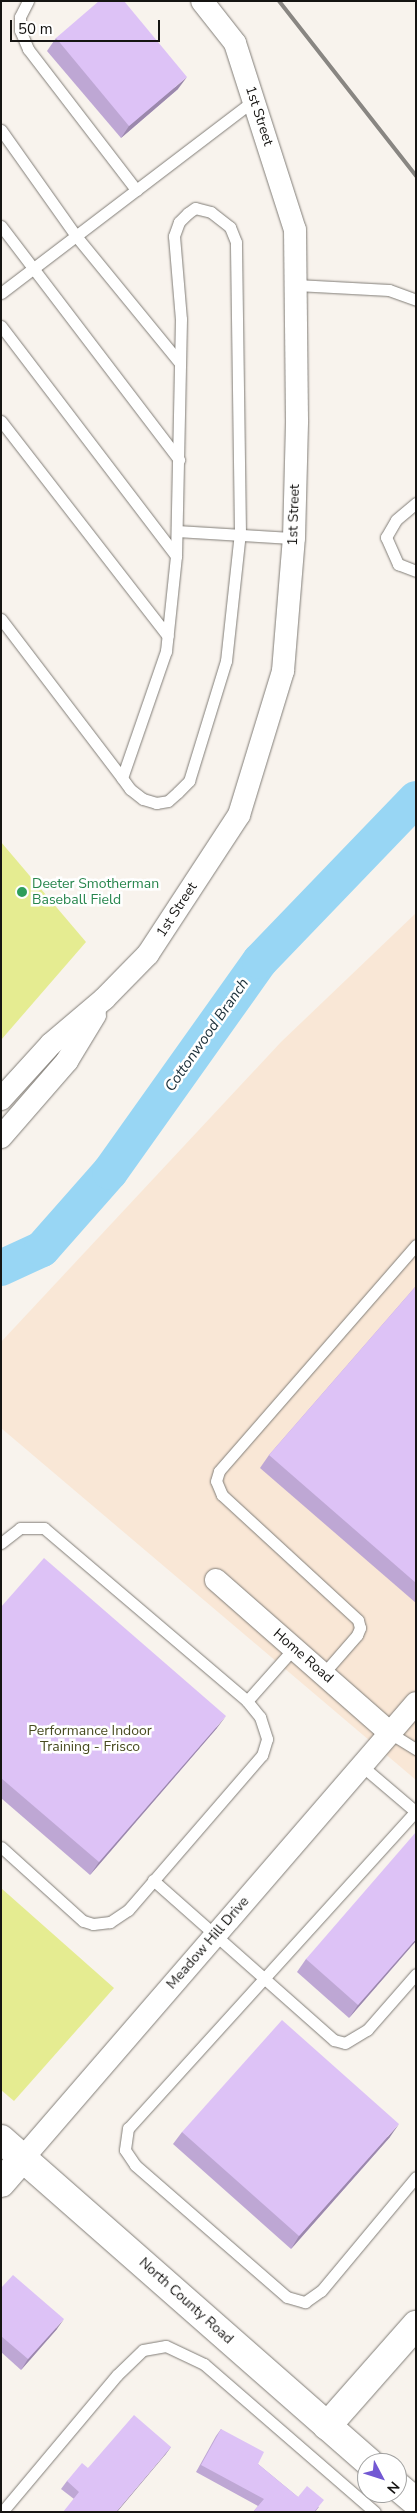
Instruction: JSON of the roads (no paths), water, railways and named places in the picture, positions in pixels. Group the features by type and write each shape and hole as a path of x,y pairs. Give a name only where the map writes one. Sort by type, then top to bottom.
{"street":[{"name":"1st Street","path":"1,1099 51,1044 104,999 148,954 240,815 283,670 294,538 298,420 295,230 235,43 202,1"},
{"name":"1st Street","path":"1,1138 67,1061 104,999"},
{"name":"Home Road","path":"216,1580 390,1733"},
{"name":"Meadow Hill Drive","path":"1,2183 416,1703"},
{"name":"North County Road","path":"1,2139 358,2453"},
{"path":"327,2426 416,2325"}],"lane":[{"path":"28,1 20,17 20,30 28,49 136,190"},
{"path":"1,293 254,100"},
{"path":"1,130 76,236 180,363"},
{"path":"1,619 122,778 143,799 156,803 168,801 189,781 226,661 240,533 236,242 230,227 221,218 195,208 179,222 174,236 180,319 178,531 176,556 166,651 122,778"},
{"path":"1,226 179,460"},
{"path":"296,285 389,290 416,300"},
{"path":"1,326 176,556"},
{"path":"1,421 168,636"},
{"path":"416,502 396,520 386,537 398,564 416,571"},
{"path":"178,531 240,533 294,538"},
{"path":"323,1674 357,1635 360,1628 358,1620 222,1495 216,1481 219,1471 416,1245"},
{"path":"1,1543 20,1528 44,1528 247,1701 266,1729 268,1739 262,1754 128,1910 110,1922 93,1924 83,1921 1,1847"},
{"path":"247,1701 294,1648"},
{"path":"390,1733 416,1749"},
{"path":"362,1766 415,1812 128,2128 125,2150 135,2165 288,2297 305,2302 321,2291 416,2177"},
{"path":"153,1880 214,1936 334,2040 345,2043 367,2030 416,1974"},
{"path":"2,2512 117,2375 143,2350 166,2346 204,2364 375,2512"}],"waterway":[{"name":"Cottonwood Branch","path":"1,1268 42,1249 110,1172 260,961 416,799"}],"railway":[{"path":"279,1 416,176"}],"place":[{"name":"Deeter Smotherman Baseball Field","path":"22,892"}],"park label":[{"name":"Performance Indoor Training - Frisco","path":"90,1739"}]}
